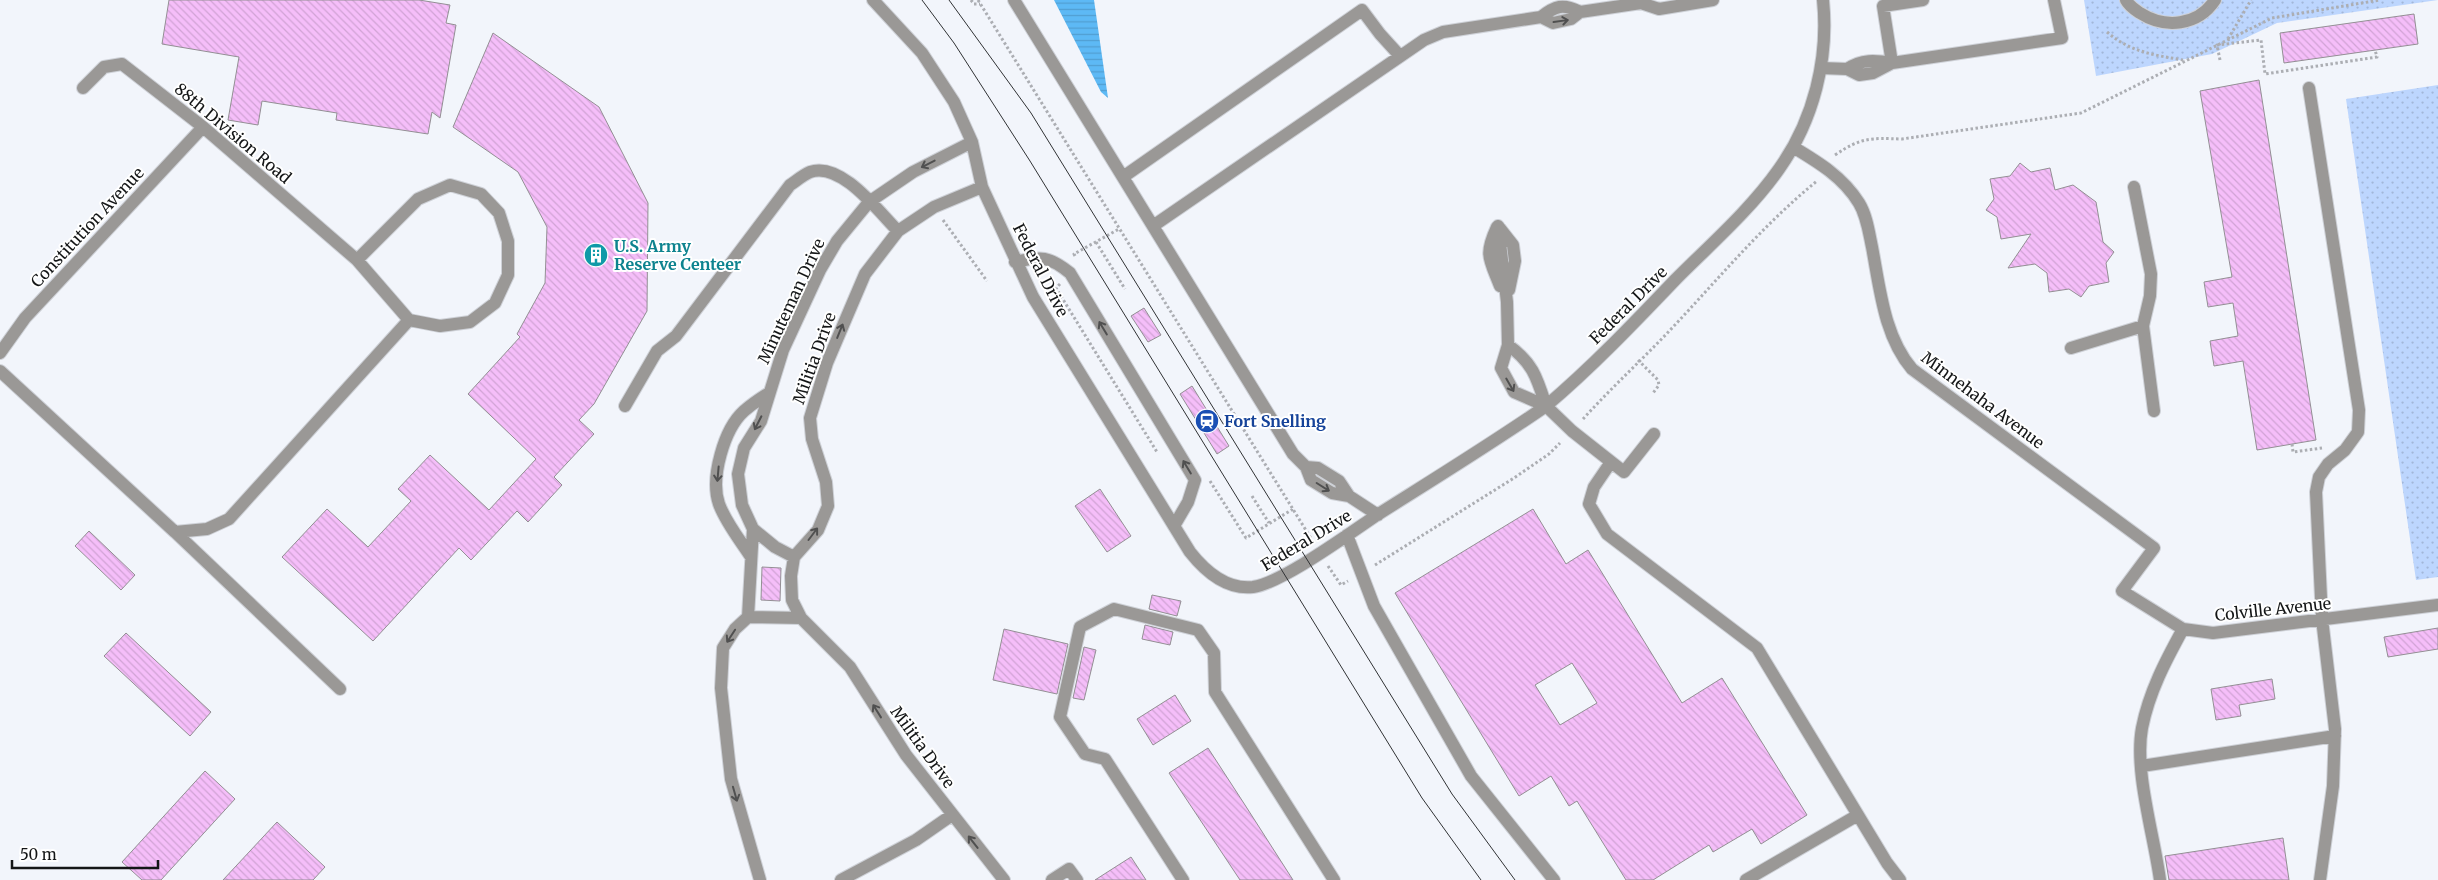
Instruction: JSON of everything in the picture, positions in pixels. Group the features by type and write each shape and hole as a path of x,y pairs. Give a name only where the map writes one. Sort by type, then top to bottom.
{"street":[{"name":"Federal Drive","path":"873,0 922,52 954,102 972,142 982,187 1015,262 1033,296 1174,526 1204,569 1230,584 1252,587 1277,578 1347,535 1546,406 1598,359 1760,192 1780,168 1793,147 1806,118 1821,68 1825,29 1823,0"},
{"path":"1014,0 1293,454 1306,467 1311,480 1332,493 1349,496 1378,515"},
{"path":"1153,226 1400,56 1424,40 1443,32 1541,17 1551,9 1568,6 1580,12 1642,1 1659,9 1713,0"},
{"path":"1892,63 1883,6 1923,0"},
{"path":"1821,68 1847,69 1859,75 1873,73 1892,63 2062,38 2054,0"},
{"path":"2126,0 2129,5 2152,21 2171,25 2196,18 2216,0"},
{"path":"1123,177 1362,10 1400,56"},
{"name":"88th Division Road","path":"83,88 104,67 122,64 203,127 357,260"},
{"path":"2308,88 2359,410 2358,432 2345,450 2328,464 2319,477 2316,492 2322,618 2335,736 2333,786 2320,880"},
{"name":"Constitution Avenue","path":"0,353 25,318 203,127"},
{"name":"Minuteman Drive","path":"748,617 753,529 742,505 738,474 744,448 761,421 783,350 820,270 837,241 869,202 913,172 972,142"},
{"name":"Minnehaha Avenue","path":"1793,147 1838,178 1860,204 1866,221 1888,322 1898,350 1912,369 2154,548 2122,591"},
{"path":"625,406 657,351 676,336 790,185 809,172 822,170 837,174 850,183 898,231"},
{"path":"450,185 481,194 498,213 508,241 508,275 495,303 470,322 440,326 410,320 357,260 418,199 450,185"},
{"name":"Militia Drive","path":"982,187 934,208 898,231 865,274 850,306 816,394 810,418 812,439 826,482 828,506 818,530 794,557 791,576 792,600 801,618 850,667 906,754 1004,880"},
{"path":"2134,187 2151,274 2150,296 2143,326 2154,411"},
{"path":"1506,302 1490,262 1488,247 1498,226 1513,245 1515,260 1506,302 1508,345 1502,368 1514,392 1546,406 1572,431 1624,472 1654,434"},
{"path":"1015,262 1038,256 1056,262 1070,273 1195,480 1188,502 1174,526"},
{"path":"175,532 207,529 229,519 410,320"},
{"path":"2071,348 2143,326"},
{"path":"1508,345 1524,356 1535,374 1546,406"},
{"path":"0,372 175,532 340,688"},
{"path":"751,557 728,524 718,502 717,475 723,444 743,412 769,392"},
{"path":"1611,462 1594,487 1589,504 1607,534 1757,648 1887,863 1900,880"},
{"path":"753,529 775,546 794,557"},
{"path":"1347,535 1374,606 1471,776 1554,880"},
{"name":"Colville Avenue","path":"2122,591 2183,629 2213,633 2438,605"},
{"path":"1182,880 1105,759 1085,754 1060,717 1080,627 1114,610 1198,630 1214,653 1215,692 1334,880"},
{"path":"760,880 730,779 721,688 723,648 735,629 748,617 801,618"},
{"path":"2160,880 2142,766 2142,729 2161,669 2183,629"},
{"path":"2142,766 2335,736"},
{"path":"841,880 916,840 952,815"},
{"path":"1746,880 1858,815"},
{"path":"1052,880 1069,869 1077,880"}],"path":[{"path":"971,0 974,4 981,4"},
{"path":"978,0 1308,534"},
{"path":"2228,40 2252,0"},
{"path":"1833,157 1855,142 1878,138 1902,139 2080,113 2183,60 2272,18 2380,0"},
{"path":"2107,32 2118,42 2147,55 2183,60"},
{"path":"2217,45 2261,40 2266,74 2377,56 2375,50"},
{"path":"2217,45 2220,60"},
{"path":"1583,419 1638,360 1663,337 1725,269 1794,200 1819,180"},
{"path":"934,208 987,281"},
{"path":"1074,254 1119,229"},
{"path":"1096,242 1125,290"},
{"path":"1638,360 1658,380 1659,385 1652,393"},
{"path":"1329,567 1341,585 1514,478 1549,454 1560,443"},
{"path":"2292,444 2293,452 2325,447"},
{"path":"1252,496 1269,523"}],"shaded area":[{"path":"2084,0 2438,0 2277,23 2212,54 2096,76"},
{"path":"2438,85 2438,577 2416,580 2346,99"}],"water":[{"path":"1054,0 1094,0 1108,98 1101,92"}],"building":[{"path":"169,0 419,0 450,5 446,23 456,25 440,118 432,112 428,134 336,120 337,113 262,101 258,125 228,120 239,57 162,44"},
{"path":"2414,14 2418,44 2284,63 2280,33"},
{"name":"U.S. Army Reserve Centeer","path":"493,33 599,107 648,203 647,311 594,404 579,420 594,434 554,477 562,485 528,522 517,511 471,560 459,548 373,641 282,557 327,509 368,547 411,501 398,489 430,455 489,510 536,459 468,394 520,337 517,334 545,283 547,227 518,172 453,127"},
{"path":"2259,80 2316,440 2257,450 2243,361 2214,366 2210,341 2238,336 2233,303 2208,307 2204,282 2232,277 2200,91"},
{"path":"2020,163 2031,172 2050,168 2055,190 2073,185 2096,202 2103,242 2114,252 2106,263 2109,282 2089,286 2081,297 2069,289 2049,292 2047,273 2035,264 2008,268 2031,234 2001,239 1997,217 1986,210 1994,199 1990,179 2010,176"},
{"path":"1144,308 1161,335 1148,342 1131,316"},
{"path":"1192,386 1229,446 1217,454 1180,394"},
{"path":"1100,489 1131,536 1107,552 1075,506"},
{"path":"1533,509 1566,564 1588,550 1682,703 1722,678 1807,815 1761,844 1752,829 1713,852 1709,845 1653,880 1626,880 1577,801 1569,806 1551,776 1519,796 1395,593","holes":["1572,663 1597,703 1560,725 1535,685"]},
{"path":"89,531 135,575 121,590 75,546"},
{"path":"762,567 781,568 780,601 761,600"},
{"path":"1152,595 1181,601 1177,616 1149,609"},
{"path":"1145,625 1173,632 1170,645 1142,639"},
{"path":"2438,628 2438,649 2388,657 2384,637"},
{"path":"1004,629 1068,644 1057,694 993,680"},
{"path":"126,633 211,712 190,736 104,656"},
{"path":"1084,647 1096,650 1084,700 1073,698"},
{"path":"2272,679 2275,699 2239,705 2241,716 2216,720 2211,689"},
{"path":"1175,695 1191,721 1153,745 1137,719"},
{"path":"1208,748 1293,880 1240,880 1169,773"},
{"path":"205,771 235,799 161,880 142,880 122,862"},
{"path":"277,822 325,867 313,880 223,880"},
{"path":"2283,838 2289,880 2169,880 2165,856"},
{"path":"1131,857 1146,880 1095,880 1120,864"}],"tram line":[{"path":"922,0 954,43 1030,161 1422,798 1481,880"},
{"path":"949,0 1031,113 1452,794 1515,880"}],"place":[{"name":"U.S. Army Reserve Centeer","path":"596,255"},
{"name":"Fort Snelling","path":"1207,421"}]}
